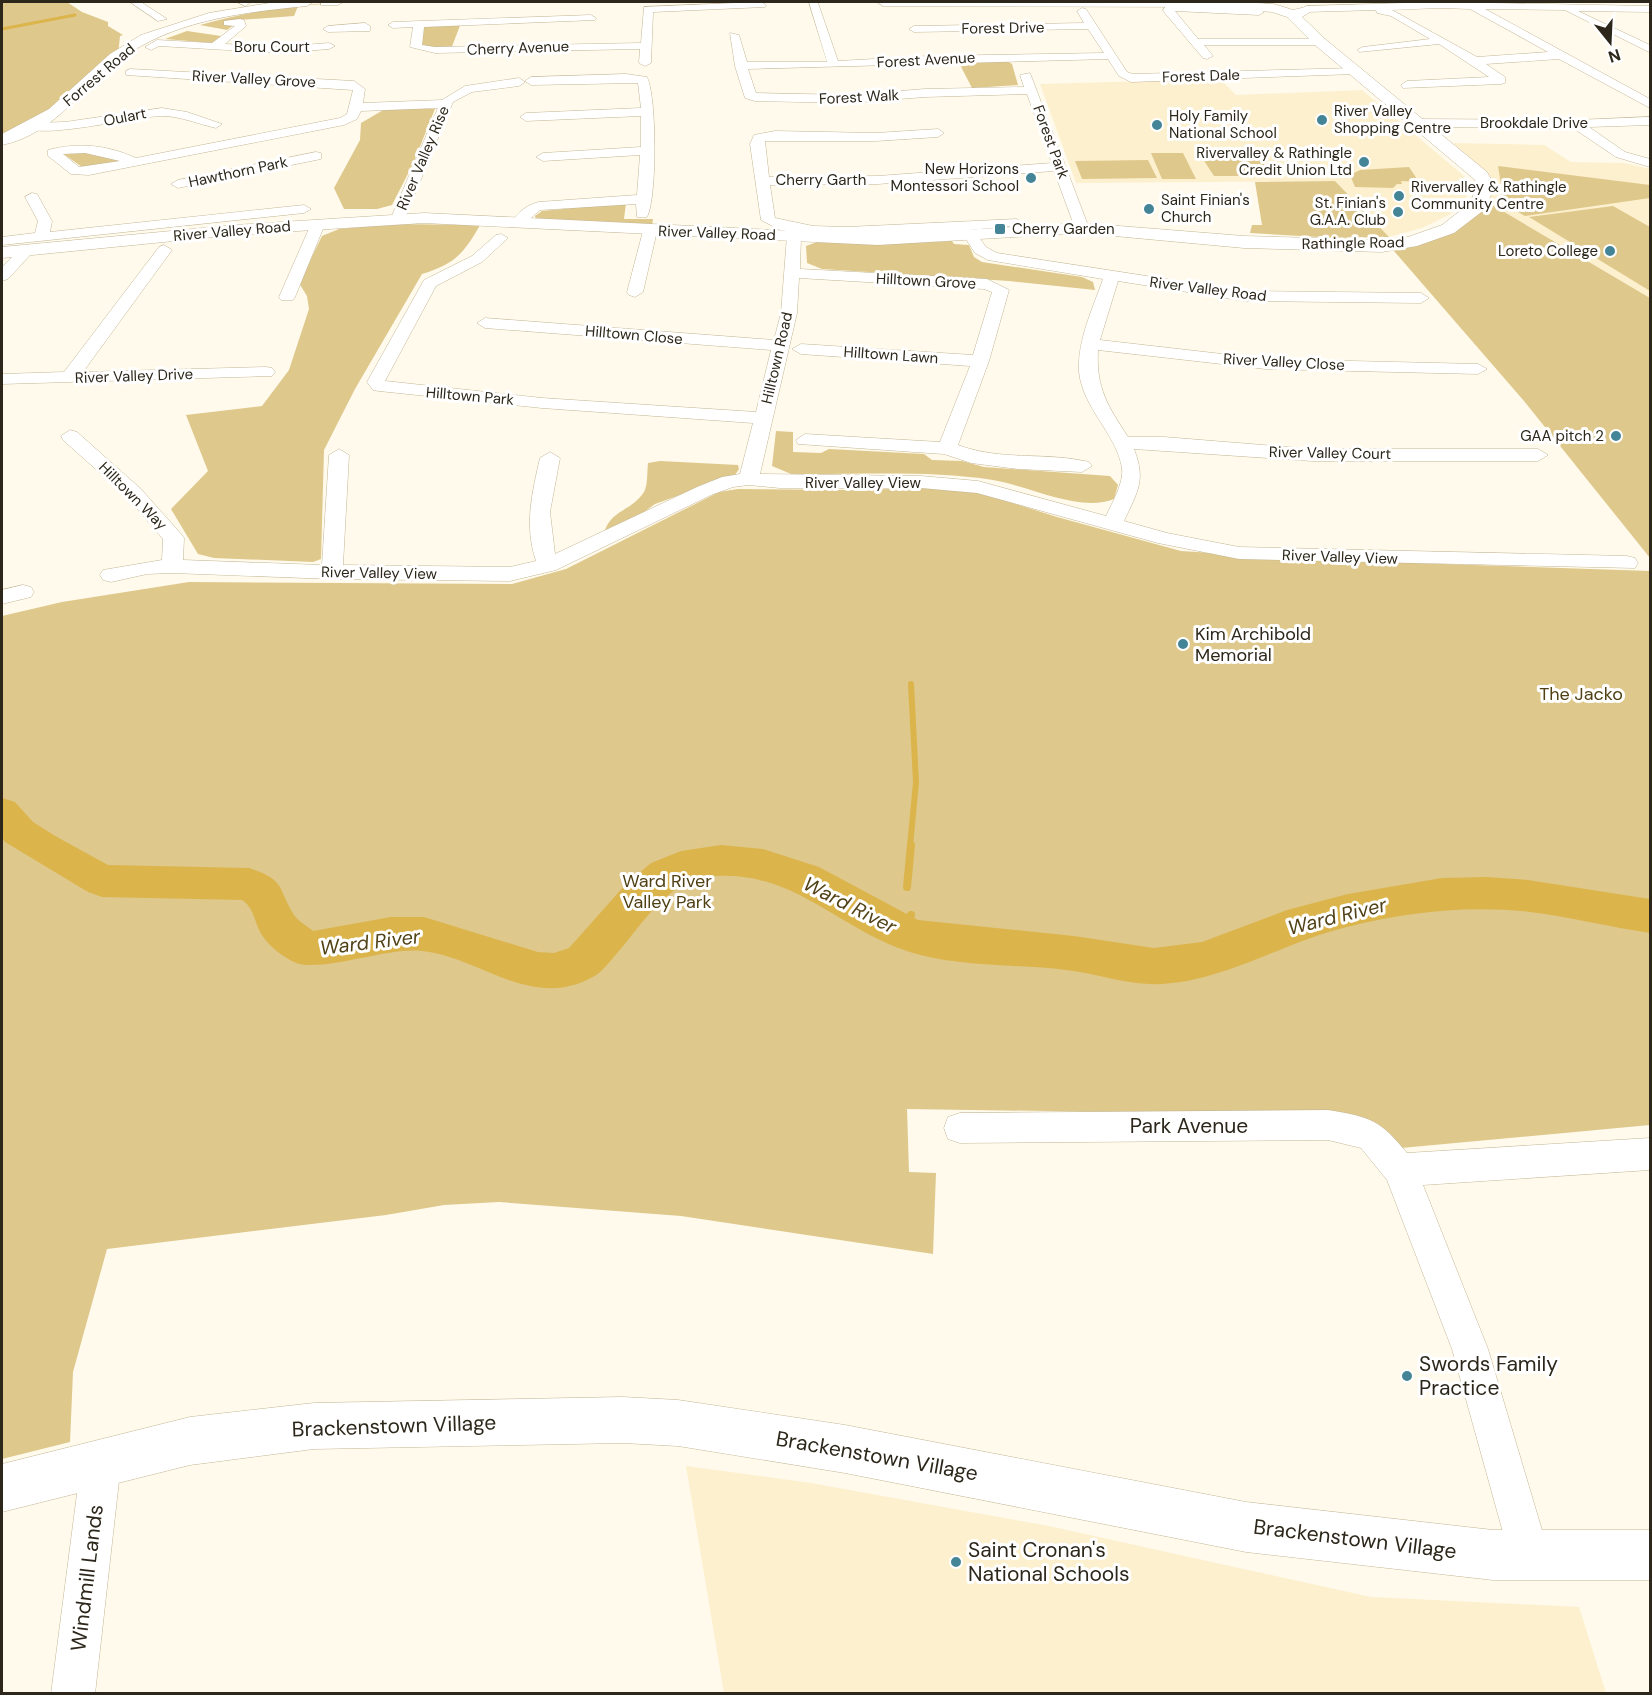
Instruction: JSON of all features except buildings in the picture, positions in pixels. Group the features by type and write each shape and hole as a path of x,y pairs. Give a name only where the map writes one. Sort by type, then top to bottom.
{"street":[{"path":"135,2 162,19"},
{"name":"Forrest Road","path":"2,140 32,127 58,109 124,50 149,37 180,26 254,8 307,2"},
{"path":"325,3 338,2"},
{"path":"883,2 991,4 1196,2 1274,8 1292,14 1302,13 1306,9"},
{"path":"813,3 834,64"},
{"path":"991,4 1003,28"},
{"path":"1274,8 1286,4 1306,9 1473,6 1650,9"},
{"path":"645,73 649,6 761,5"},
{"path":"1473,6 1650,104"},
{"path":"1208,56 1168,10 1170,8 1259,12"},
{"path":"1564,8 1649,50"},
{"name":"Forest Dale","path":"1082,11 1123,74 1131,78 1355,71"},
{"path":"1330,16 1390,12 1474,61 1501,80 1407,85"},
{"name":"Rathingle Road","path":"971,236 1082,228 1286,244 1367,246 1411,242 1448,229 1471,214 1478,206 1486,186 1480,176 1320,42 1292,14"},
{"name":"Cherry Avenue","path":"393,25 591,18"},
{"name":"Boru Court","path":"215,46 241,26 240,22 228,22"},
{"name":"Boru Court","path":"151,46 157,43 329,52 327,23 365,26 366,29"},
{"name":"Cherry Avenue","path":"419,24 416,47 428,50 645,46"},
{"name":"Forest Drive","path":"928,59 912,25 1003,28 1091,26"},
{"name":"Boru Court","path":"180,26 234,33"},
{"name":"Forest Walk","path":"734,35 749,95 758,98 845,99 925,93 1032,90"},
{"path":"1363,50 1440,41"},
{"path":"1195,42 1320,42"},
{"path":"1474,61 1561,55"},
{"name":"Forest Avenue","path":"741,66 928,59 1110,56"},
{"name":"Forest Park","path":"1019,57 1082,228"},
{"name":"River Valley Grove","path":"130,73 354,85 359,89 356,107"},
{"name":"River Valley Rise","path":"398,218 446,104 453,96 469,89 525,82 639,78 644,81 646,112"},
{"path":"1613,84 1641,83"},
{"path":"136,163 104,151 74,150 53,153 76,171 136,163 344,121 353,116 356,107 446,104"},
{"name":"Oulart","path":"32,127 71,127 148,112 165,112 216,124"},
{"path":"526,117 646,112 642,214"},
{"name":"Brookdale Drive","path":"1417,123 1576,124 1650,121"},
{"path":"1576,124 1602,143 1639,163 1650,163"},
{"name":"Cherry Garth","path":"938,133 890,136 763,136 757,143 768,220 786,227 873,230 1012,222"},
{"name":"Hawthorn Park","path":"286,144 298,159"},
{"path":"543,158 646,152"},
{"name":"Hawthorn Park","path":"187,209 174,180 316,156"},
{"name":"Cherry Garth","path":"763,181 878,180 1059,167"},
{"path":"32,197 45,221 42,237"},
{"path":"518,222 532,208 539,206 644,199"},
{"path":"2,241 42,237 187,209 226,220 283,215 304,209"},
{"name":"River Valley Road","path":"2,253 398,218 886,240 971,236 980,250 993,257 1245,296 1421,298"},
{"path":"287,297 318,224"},
{"path":"635,292 650,231"},
{"name":"Hilltown Road","path":"749,479 789,314 794,236"},
{"name":"Hilltown Park","path":"501,238 477,260 430,283 376,382 379,386 542,403 763,418"},
{"path":"69,378 164,250"},
{"path":"2,276 26,251"},
{"name":"Hilltown Grove","path":"791,273 996,286 1001,290 980,361 947,448"},
{"path":"1111,277 1090,344 1088,371 1093,395 1122,443 1132,470 1125,497 1113,523"},
{"name":"Hilltown Close","path":"485,323 782,346"},
{"name":"River Valley Close","path":"1090,344 1266,364 1478,369"},
{"name":"Hilltown Lawn","path":"801,349 980,361"},
{"name":"River Valley Drive","path":"2,379 266,372"},
{"name":"Hilltown Way","path":"70,436 134,493 174,538 172,566"},
{"path":"805,440 947,448 971,457 1018,464 1082,466"},
{"name":"River Valley Court","path":"1122,443 1164,443 1312,455 1538,455"},
{"path":"332,572 339,455"},
{"path":"548,565 543,551 538,510 550,458"},
{"name":"River Valley View","path":"111,574 147,567 172,566 332,572 510,574 548,565 704,491 729,481 749,479 780,482 921,482 978,487 1197,547 1239,552 1627,563"},
{"path":"2,597 23,592"},
{"name":"Park Avenue","path":"960,1128 1328,1125 1353,1129 1373,1137 1400,1170 1470,1349 1529,1557"},
{"path":"1400,1170 1650,1154"},
{"name":"Brackenstown Village","path":"2,1488 190,1441 314,1426 623,1420 678,1423 845,1449 1246,1527 1449,1551 1529,1557 1650,1555"},
{"name":"Windmill Lands","path":"73,1694 101,1463"}],"shaded area":[{"path":"1220,79 1236,95 1362,90 1463,175 1468,184 1466,200 1449,215 1422,228 1389,237 1335,181 1076,183 1040,84"},
{"name":"Loreto College","path":"1453,143 1544,145 1571,162 1624,163 1650,169 1650,298 1489,203 1490,196 1481,169"},
{"name":"Saint Cronan's National Schools","path":"686,1466 811,1483 1049,1526 1371,1597 1579,1607 1606,1693 724,1693"}],"green space":[{"path":"2,2 67,2 82,12 108,22 108,26 123,35 120,36 118,55 32,127 2,140"},
{"path":"350,2 298,6 294,16 225,21 234,25 227,30 200,25 293,6"},
{"path":"461,23 451,49 422,46 424,27"},
{"path":"187,31 223,37 212,43 165,39"},
{"path":"958,61 1007,61 1012,64 1018,85 972,88"},
{"path":"385,109 435,109 413,164 392,205 377,209 344,209 334,188 360,140 361,123"},
{"path":"62,153 90,153 120,162 85,169"},
{"path":"1151,153 1183,153 1196,179 1162,179"},
{"path":"1199,153 1256,153 1273,176 1214,176"},
{"path":"1148,160 1157,178 1082,179 1075,161"},
{"path":"1498,166 1650,185 1650,198 1525,216 1504,204"},
{"path":"1409,167 1419,182 1401,181 1402,184 1397,184 1393,188 1355,187 1350,175 1360,170"},
{"path":"1335,181 1389,237 1335,238 1250,233 1252,225 1262,225 1255,182"},
{"path":"626,203 624,219 653,219 652,225 536,219 535,216 542,211"},
{"path":"1489,203 1650,298 1650,558 1524,401 1394,251 1445,234 1467,222"},
{"path":"1613,206 1650,227 1650,291 1529,217"},
{"path":"393,224 480,225 457,257 422,274 355,389 324,450 321,559 313,562 214,558 198,554 171,509 208,471 186,415 262,406 289,370 309,309 307,296 299,283 322,236 339,229"},
{"path":"820,241 889,244 952,241 954,244 969,245 974,257 982,262 1082,277 1093,282 1095,290 1009,281 822,269 807,263 806,246"},
{"path":"776,431 793,432 793,452 821,453 829,449 924,454 932,460 962,461 984,467 1110,476 1118,485 1114,499 1086,503 1054,497 1007,483 968,477 917,474 791,474 772,466"},
{"path":"660,461 738,465 739,469 735,475 655,504 636,518 604,533 611,519 639,499 644,492 648,463"},
{"name":"Ward River Valley Park","path":"962,487 1057,517 1181,551 1322,560 1650,571 1650,1125 1401,1148 1314,1115 907,1109 909,1172 936,1173 933,1254 681,1216 499,1202 444,1205 386,1215 107,1249 73,1372 70,1442 2,1459 2,616 62,602 189,582 512,584 566,569 719,492 738,489 852,490"}],"waterway":[{"path":"2,29 75,15"},
{"path":"910,846 916,782 911,684"},
{"name":"Ward River","path":"2,812 19,832 102,881 249,884 266,895 279,927 306,949 391,934 424,934 455,942 521,967 538,970 554,971 570,968 584,960 640,897 665,875 699,862 721,860 749,862 805,878 840,895 895,929 916,937 1074,954 1141,966 1167,966 1202,959 1287,927 1325,916 1418,897 1465,893 1508,894 1650,916"},
{"path":"907,887 911,845"},
{"path":"907,935 911,915"}],"place":[{"name":"River Valley Shopping Centre","path":"1322,120"},
{"name":"Holy Family National School","path":"1157,125"},
{"name":"Rivervalley & Rathingle Credit Union Ltd","path":"1364,162"},
{"name":"New Horizons Montessori School","path":"1031,178"},
{"name":"Rivervalley & Rathingle Community Centre","path":"1399,196"},
{"name":"Saint Finian's Church","path":"1149,209"},
{"name":"St. Finian's G.A.A. Club","path":"1398,212"},
{"name":"Cherry Garden","path":"1000,229"},
{"name":"Loreto College","path":"1610,251"},
{"name":"GAA pitch 2","path":"1616,436"},
{"name":"Kim Archibold Memorial","path":"1183,644"},
{"name":"Swords Family Practice","path":"1407,1376"},
{"name":"Saint Cronan's National Schools","path":"956,1562"}],"park label":[{"name":"The Jacko","path":"1581,694"}]}
